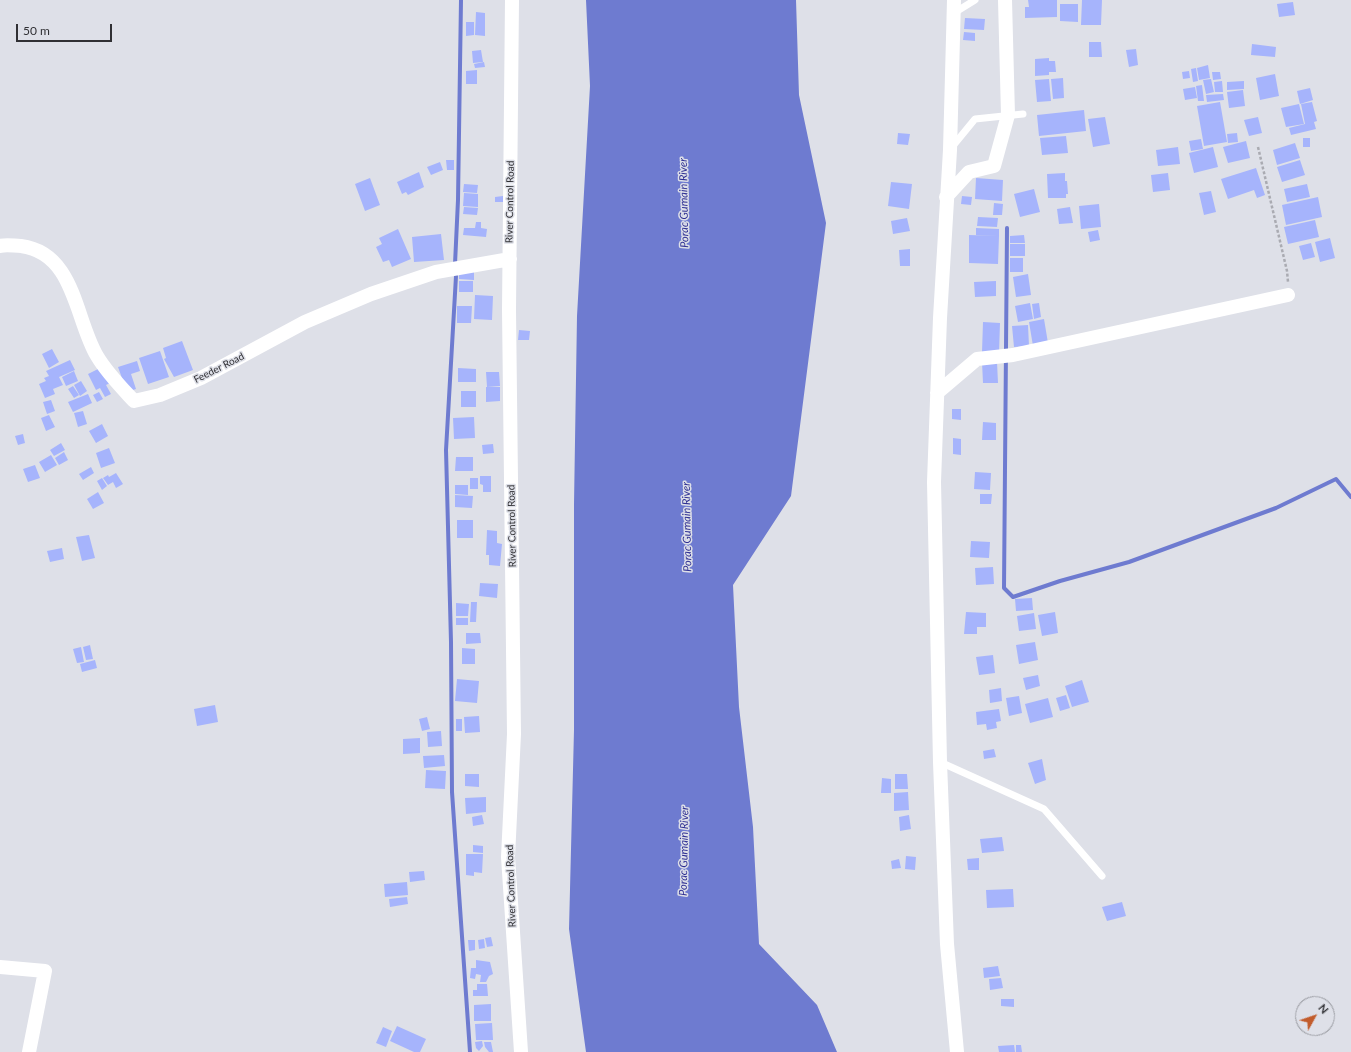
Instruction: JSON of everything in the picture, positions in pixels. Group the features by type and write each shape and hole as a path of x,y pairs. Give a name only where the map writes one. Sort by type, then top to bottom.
{"street":[{"name":"River Control Road","path":"512,0 510,259 508,310 514,734 508,857 521,1052"},
{"path":"946,196 970,172 994,166 1008,115 1005,0"},
{"path":"954,7 950,150 946,196 934,482 940,762 947,944 957,1052"},
{"name":"Feeder Road","path":"0,246 5,244 28,247 50,257 64,274 97,356 118,385 134,401 160,395 202,378 305,322 371,294 436,272 510,259"},
{"path":"937,393 977,359 1013,355 1288,295"},
{"path":"0,967 44,972 29,1052"}],"lane":[{"path":"954,7 975,0"},
{"path":"950,150 975,118 1023,114"},
{"path":"940,762 1044,809 1102,876"}],"path":[{"path":"1258,147 1287,271 1288,295"}],"water":[{"name":"Porac Gumain River","path":"586,0 796,0 799,95 826,223 791,496 733,585 739,707 753,827 759,944 817,1005 837,1052 586,1052 569,929 574,730 574,504 577,316 590,86"}],"building":[{"path":"1028,0 1057,0 1057,17 1025,18 1025,7 1029,7"},
{"path":"1082,0 1102,0 1101,25 1081,25"},
{"path":"1293,2 1295,15 1279,17 1277,4"},
{"path":"1060,4 1078,4 1078,22 1060,21"},
{"path":"476,12 485,13 485,36 475,35"},
{"path":"965,18 985,19 984,30 964,29"},
{"path":"466,22 474,22 474,35 466,36"},
{"path":"964,32 975,33 975,41 963,40"},
{"path":"1089,42 1101,42 1102,57 1089,57"},
{"path":"1252,44 1276,47 1275,57 1251,55"},
{"path":"1136,49 1138,65 1129,67 1126,50"},
{"path":"481,50 483,62 473,63 472,51"},
{"path":"1049,58 1049,61 1055,61 1056,72 1049,72 1049,75 1035,76 1035,59"},
{"path":"484,62 485,67 475,68 474,64"},
{"path":"1208,65 1210,78 1199,80 1197,68"},
{"path":"1196,68 1198,81 1193,82 1191,69"},
{"path":"477,70 477,84 466,84 466,71"},
{"path":"1189,71 1190,78 1183,79 1182,72"},
{"path":"1212,72 1220,72 1221,79 1213,80"},
{"path":"1275,74 1279,96 1260,100 1256,78"},
{"path":"1063,78 1064,98 1053,99 1051,79"},
{"path":"1049,79 1051,101 1037,102 1035,80"},
{"path":"1211,79 1214,92 1206,94 1203,80"},
{"path":"1222,81 1223,92 1215,92 1214,82"},
{"path":"1244,81 1244,89 1227,90 1227,82"},
{"path":"1202,85 1204,101 1198,101 1196,86"},
{"path":"1195,87 1197,98 1185,100 1183,89"},
{"path":"1310,88 1313,100 1300,104 1297,91"},
{"path":"1243,90 1245,106 1229,108 1227,92"},
{"path":"1223,94 1224,100 1207,102 1206,95"},
{"path":"1220,102 1227,142 1204,146 1197,106"},
{"path":"1312,102 1317,121 1314,122 1316,129 1291,135 1289,128 1305,124 1301,104"},
{"path":"1299,104 1304,124 1286,127 1281,108"},
{"path":"1084,110 1086,131 1039,136 1037,115"},
{"path":"1105,117 1110,144 1093,147 1088,119"},
{"path":"1258,117 1262,133 1249,136 1244,120"},
{"path":"898,133 910,134 908,145 897,144"},
{"path":"1237,133 1238,142 1228,143 1227,134"},
{"path":"1066,136 1068,153 1042,155 1040,138"},
{"path":"1303,138 1310,138 1310,147 1303,147"},
{"path":"1201,139 1203,149 1191,151 1189,141"},
{"path":"1246,141 1250,158 1228,163 1223,147"},
{"path":"1295,143 1300,158 1277,165 1273,150"},
{"path":"1178,147 1180,164 1158,166 1156,150"},
{"path":"1213,147 1218,167 1194,173 1189,153"},
{"path":"446,160 454,160 454,170 447,170"},
{"path":"1300,160 1305,175 1282,182 1277,167"},
{"path":"440,162 443,170 431,175 427,167"},
{"path":"1256,168 1265,195 1257,198 1254,190 1228,199 1221,179"},
{"path":"419,172 424,187 408,195 406,192 402,194 397,182"},
{"path":"1065,173 1068,194 1066,194 1066,198 1048,198 1047,174"},
{"path":"1168,173 1170,190 1153,192 1151,175"},
{"path":"370,178 380,205 365,211 355,184"},
{"path":"976,178 1003,180 1002,201 975,199"},
{"path":"891,182 912,184 909,209 888,206"},
{"path":"464,184 478,185 477,193 463,192"},
{"path":"1307,184 1310,197 1287,202 1284,189"},
{"path":"1034,189 1040,212 1020,217 1014,194"},
{"path":"1211,191 1216,212 1204,215 1199,193"},
{"path":"464,193 478,194 478,207 463,206"},
{"path":"503,196 503,202 495,202 495,197"},
{"path":"962,196 972,197 971,205 961,204"},
{"path":"1318,197 1322,217 1286,225 1282,205"},
{"path":"994,203 1003,204 1002,215 993,215"},
{"path":"1099,204 1101,227 1081,229 1079,206"},
{"path":"464,207 478,208 477,215 463,214"},
{"path":"1070,207 1073,223 1059,224 1057,209"},
{"path":"978,217 998,218 997,227 977,226"},
{"path":"907,218 910,231 893,234 891,221"},
{"path":"1315,220 1319,237 1288,244 1284,227"},
{"path":"476,222 481,222 481,228 487,229 486,237 463,235 464,228 475,228"},
{"path":"976,228 999,229 999,236 976,235"},
{"path":"398,229 411,259 392,267 389,260 383,262 376,247 382,244 379,238"},
{"path":"1098,230 1100,240 1090,242 1088,232"},
{"path":"441,234 444,260 414,262 412,237"},
{"path":"969,235 999,236 998,264 969,263"},
{"path":"1024,235 1025,243 1010,243 1010,236"},
{"path":"1330,238 1335,258 1320,262 1315,242"},
{"path":"1311,243 1315,257 1303,260 1299,246"},
{"path":"1010,244 1025,244 1025,256 1010,256"},
{"path":"910,249 910,266 900,266 899,250"},
{"path":"1010,258 1023,258 1023,272 1010,272"},
{"path":"459,272 474,272 474,280 459,279"},
{"path":"1028,274 1031,295 1016,297 1013,277"},
{"path":"459,281 473,281 473,292 459,292"},
{"path":"996,281 996,296 975,297 974,282"},
{"path":"475,295 493,296 492,320 474,319"},
{"path":"1030,303 1033,319 1018,322 1015,306"},
{"path":"1039,303 1041,317 1034,319 1032,304"},
{"path":"457,306 472,306 471,323 457,323"},
{"path":"1044,319 1048,343 1033,346 1029,322"},
{"path":"983,322 1000,323 999,353 982,352"},
{"path":"1028,325 1029,346 1014,347 1012,326"},
{"path":"519,330 530,331 529,340 518,340"},
{"path":"182,341 193,370 174,377 164,359 166,358 163,348"},
{"path":"52,349 59,362 49,368 42,354"},
{"path":"160,351 169,377 148,384 139,358"},
{"path":"70,360 75,370 59,377 63,385 53,389 55,394 45,398 39,384 46,381 44,378 49,376 46,371"},
{"path":"137,361 140,371 131,374 136,389 127,392 118,367"},
{"path":"982,362 997,362 998,383 983,383"},
{"path":"102,367 110,383 106,385 111,394 105,397 100,388 96,390 88,374"},
{"path":"458,368 476,369 476,382 458,382"},
{"path":"74,371 78,381 66,386 62,377"},
{"path":"486,372 499,372 500,386 487,387"},
{"path":"81,381 87,391 80,396 74,385"},
{"path":"73,386 79,395 74,398 68,389"},
{"path":"486,387 500,387 500,401 486,402"},
{"path":"461,391 476,391 476,407 461,407"},
{"path":"99,392 103,399 97,402 93,395"},
{"path":"88,394 92,403 73,412 68,402"},
{"path":"51,400 55,411 47,414 43,402"},
{"path":"952,409 961,409 961,420 952,419"},
{"path":"83,411 87,424 78,427 74,413"},
{"path":"49,415 55,427 46,431 41,418"},
{"path":"474,417 475,438 454,439 453,418"},
{"path":"983,422 996,423 996,440 982,440"},
{"path":"102,424 108,436 96,443 89,431"},
{"path":"23,434 25,443 18,445 15,436"},
{"path":"953,438 961,439 961,455 953,454"},
{"path":"61,443 65,450 54,456 50,450"},
{"path":"493,444 494,453 483,454 482,445"},
{"path":"109,448 115,463 101,468 96,453"},
{"path":"64,452 68,460 59,465 55,458"},
{"path":"51,455 57,465 45,472 39,462"},
{"path":"456,457 473,457 473,471 455,471"},
{"path":"35,465 40,478 28,482 23,469"},
{"path":"91,467 94,473 83,480 79,474"},
{"path":"975,472 991,473 990,490 974,489"},
{"path":"116,473 123,484 116,488 113,482 108,485 103,478 108,475 109,477"},
{"path":"480,476 491,476 491,492 483,492 483,485 480,484"},
{"path":"102,478 107,486 102,490 97,481"},
{"path":"470,478 478,478 478,489 470,489"},
{"path":"455,485 468,485 468,495 455,494"},
{"path":"98,492 104,503 93,509 87,499"},
{"path":"980,494 992,494 991,504 980,504"},
{"path":"455,495 473,496 472,508 455,507"},
{"path":"457,520 473,520 473,538 457,538"},
{"path":"487,530 497,531 497,543 502,544 500,566 489,565 489,555 486,555"},
{"path":"89,535 95,558 82,561 76,537"},
{"path":"971,541 990,542 989,558 970,557"},
{"path":"62,548 64,559 50,562 47,551"},
{"path":"993,567 994,584 976,585 975,568"},
{"path":"480,583 498,584 497,598 479,596"},
{"path":"1032,598 1033,610 1016,611 1015,599"},
{"path":"471,602 477,602 476,622 470,622"},
{"path":"456,603 469,604 468,616 456,616"},
{"path":"966,612 986,613 986,627 977,627 977,634 964,634"},
{"path":"1055,612 1058,633 1042,636 1038,615"},
{"path":"1034,613 1036,629 1019,631 1017,616"},
{"path":"456,618 468,618 468,625 456,625"},
{"path":"466,633 480,633 481,643 466,644"},
{"path":"1035,642 1038,660 1019,664 1016,645"},
{"path":"90,645 93,659 86,660 83,647"},
{"path":"81,647 84,662 77,663 73,649"},
{"path":"462,648 475,649 475,664 462,664"},
{"path":"993,655 995,673 979,675 976,657"},
{"path":"95,660 97,668 82,672 80,664"},
{"path":"1038,675 1040,686 1026,690 1023,678"},
{"path":"457,679 479,681 477,703 455,701"},
{"path":"1082,680 1089,702 1072,707 1065,686"},
{"path":"1001,688 1002,701 990,703 989,690"},
{"path":"1066,695 1070,708 1060,711 1056,698"},
{"path":"1019,696 1022,713 1009,716 1006,698"},
{"path":"1048,698 1053,717 1030,723 1025,704"},
{"path":"215,705 218,722 197,726 194,709"},
{"path":"999,709 1001,721 996,722 997,728 987,730 986,724 977,725 976,712"},
{"path":"479,716 480,732 465,733 464,717"},
{"path":"427,717 430,729 422,731 419,719"},
{"path":"456,719 462,719 462,731 456,731"},
{"path":"441,731 442,746 428,747 427,732"},
{"path":"420,738 420,753 403,754 403,739"},
{"path":"994,749 996,757 984,759 983,751"},
{"path":"444,755 445,766 424,768 423,756"},
{"path":"1042,759 1046,780 1035,784 1028,763"},
{"path":"426,770 446,771 445,789 425,788"},
{"path":"465,774 479,774 479,787 465,786"},
{"path":"895,774 907,774 908,789 895,789"},
{"path":"882,778 891,779 891,793 881,793"},
{"path":"908,792 909,810 894,811 894,793"},
{"path":"486,797 486,812 466,814 465,798"},
{"path":"482,815 484,824 473,826 472,817"},
{"path":"909,815 911,829 900,831 899,817"},
{"path":"1002,837 1004,851 982,853 980,839"},
{"path":"473,845 483,846 483,853 473,852"},
{"path":"466,854 483,854 482,873 474,872 474,876 466,875"},
{"path":"906,856 916,857 915,870 905,869"},
{"path":"979,858 979,870 968,870 967,859"},
{"path":"899,859 901,868 892,869 891,861"},
{"path":"424,871 425,880 410,882 409,872"},
{"path":"407,882 408,895 385,897 384,884"},
{"path":"1013,889 1014,907 987,908 986,890"},
{"path":"407,897 408,904 390,907 389,899"},
{"path":"1122,902 1126,916 1107,921 1102,907"},
{"path":"491,937 493,946 487,947 485,938"},
{"path":"484,939 485,948 479,949 478,940"},
{"path":"468,940 475,940 475,950 469,951"},
{"path":"476,960 490,962 493,974 489,976 486,982 480,982 481,975 476,974 475,979 470,978 471,968 476,968"},
{"path":"998,966 1000,976 984,978 983,968"},
{"path":"1001,978 1003,988 990,990 989,979"},
{"path":"477,984 487,984 488,996 473,996 473,990 477,990"},
{"path":"1001,999 1014,999 1014,1007 1001,1006"},
{"path":"491,1004 491,1021 474,1021 474,1005"},
{"path":"492,1023 493,1040 476,1040 475,1024"},
{"path":"397,1026 426,1039 420,1052 414,1052 390,1041"},
{"path":"383,1027 392,1031 386,1047 376,1043"},
{"path":"482,1041 483,1046 479,1051 476,1048 475,1042"},
{"path":"484,1042 491,1042 493,1052 489,1052 485,1047"},
{"path":"1014,1045 1015,1052 999,1052 998,1046"},
{"path":"1016,1045 1021,1045 1022,1052 1016,1052"}],"waterway":[{"path":"455,264 458,200 461,0"},
{"path":"1007,228 1004,588 1013,597 1060,581 1129,562 1276,508 1336,479 1351,497"},
{"path":"456,276 446,450 451,642 452,792 470,1052"}]}
